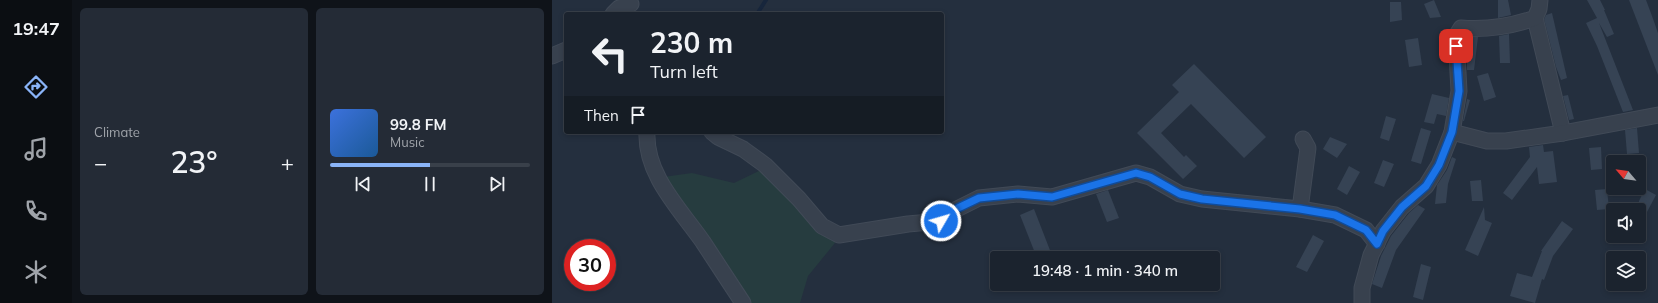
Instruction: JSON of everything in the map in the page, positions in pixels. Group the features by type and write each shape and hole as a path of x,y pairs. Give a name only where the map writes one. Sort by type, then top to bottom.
{"street":[{"path":"1540,0 1539,9 1535,18 1563,133"},
{"path":"615,12 619,8 632,6"},
{"path":"1362,303 1362,288 1371,255 1383,231 1402,207 1426,186 1439,165 1452,132 1459,91 1456,36 1462,28 1478,29 1522,23 1535,18"},
{"path":"552,56 564,51"},
{"path":"1452,132 1487,141 1506,141 1563,133 1658,115"},
{"path":"647,134 646,142 649,157 662,184 703,242 743,303"},
{"path":"714,134 743,149 765,165 799,199 822,226 839,235 908,224 941,221 958,208 979,198 1018,194 1052,197 1136,173 1150,177 1180,194 1202,199 1300,209 1335,215 1366,230 1377,244"},
{"path":"1300,209 1308,148 1303,139"}],"green space":[{"path":"765,168 839,238 808,276 800,303 748,303 663,177 692,173 734,183"}],"building":[{"path":"1434,0 1441,17 1430,18 1424,4"},
{"path":"1498,0 1508,0 1511,15 1498,18"},
{"path":"1587,0 1600,0 1605,10 1614,34 1607,37 1599,23 1633,110 1623,112 1597,46 1586,23 1597,18"},
{"path":"1629,0 1646,0 1658,33 1658,75"},
{"path":"1390,2 1401,2 1402,20 1390,22"},
{"path":"1552,13 1567,78 1561,80 1556,67 1544,19 1546,15"},
{"path":"1509,34 1510,63 1500,63 1499,36"},
{"path":"1467,37 1478,37 1474,70 1467,70"},
{"path":"1418,38 1422,65 1409,67 1405,40"},
{"path":"1194,64 1266,137 1244,158 1191,104 1161,133 1184,157 1186,155 1197,166 1183,179 1137,133 1179,92 1172,85"},
{"path":"1488,73 1496,97 1484,101 1477,76"},
{"path":"1432,94 1449,98 1446,116 1437,114 1434,124 1424,122"},
{"path":"1568,95 1574,119 1569,120 1563,96"},
{"path":"1467,99 1470,100 1463,121"},
{"path":"1386,116 1396,119 1389,141 1380,138"},
{"path":"1421,128 1431,131 1421,164 1411,161"},
{"path":"1637,128 1639,153 1627,154 1625,130"},
{"path":"1330,137 1347,144 1337,158 1323,149"},
{"path":"1543,145 1544,152 1553,151 1557,182 1539,184 1537,167 1512,200 1503,193 1530,157 1529,147"},
{"path":"1601,147 1602,169 1591,170 1589,148"},
{"path":"1452,157 1456,159 1448,184 1446,203 1435,204 1437,185 1447,170"},
{"path":"1383,160 1394,164 1384,187 1374,183"},
{"path":"1349,166 1360,172 1347,195 1337,189"},
{"path":"1481,180 1483,201 1472,201 1470,181"},
{"path":"1606,189 1608,203 1606,203 1606,209 1597,210 1595,190"},
{"path":"1108,190 1119,218 1107,222 1096,194"},
{"path":"1646,190 1656,195 1646,214 1646,203 1639,203 1642,195 1646,195"},
{"path":"1418,205 1425,209 1396,250 1382,288 1372,284 1381,256 1391,236 1409,213"},
{"path":"1484,207 1485,220 1492,223 1478,256 1465,250"},
{"path":"1034,209 1050,251 1034,251 1020,215"},
{"path":"1562,221 1573,229 1553,256 1544,280 1542,279 1535,303 1510,296 1517,273 1532,277 1541,251"},
{"path":"1313,235 1324,241 1307,272 1296,267"},
{"path":"1421,264 1431,267 1423,300 1413,297"}],"waterway":[{"path":"758,12 766,0"}],"route":[{"path":"941,221 958,208 979,198 1018,194 1052,197 1136,173 1150,177 1180,194 1202,199 1300,209 1335,215 1366,230 1377,244 1383,231 1402,207 1426,186 1439,165 1452,132 1459,91 1456,46"}]}
